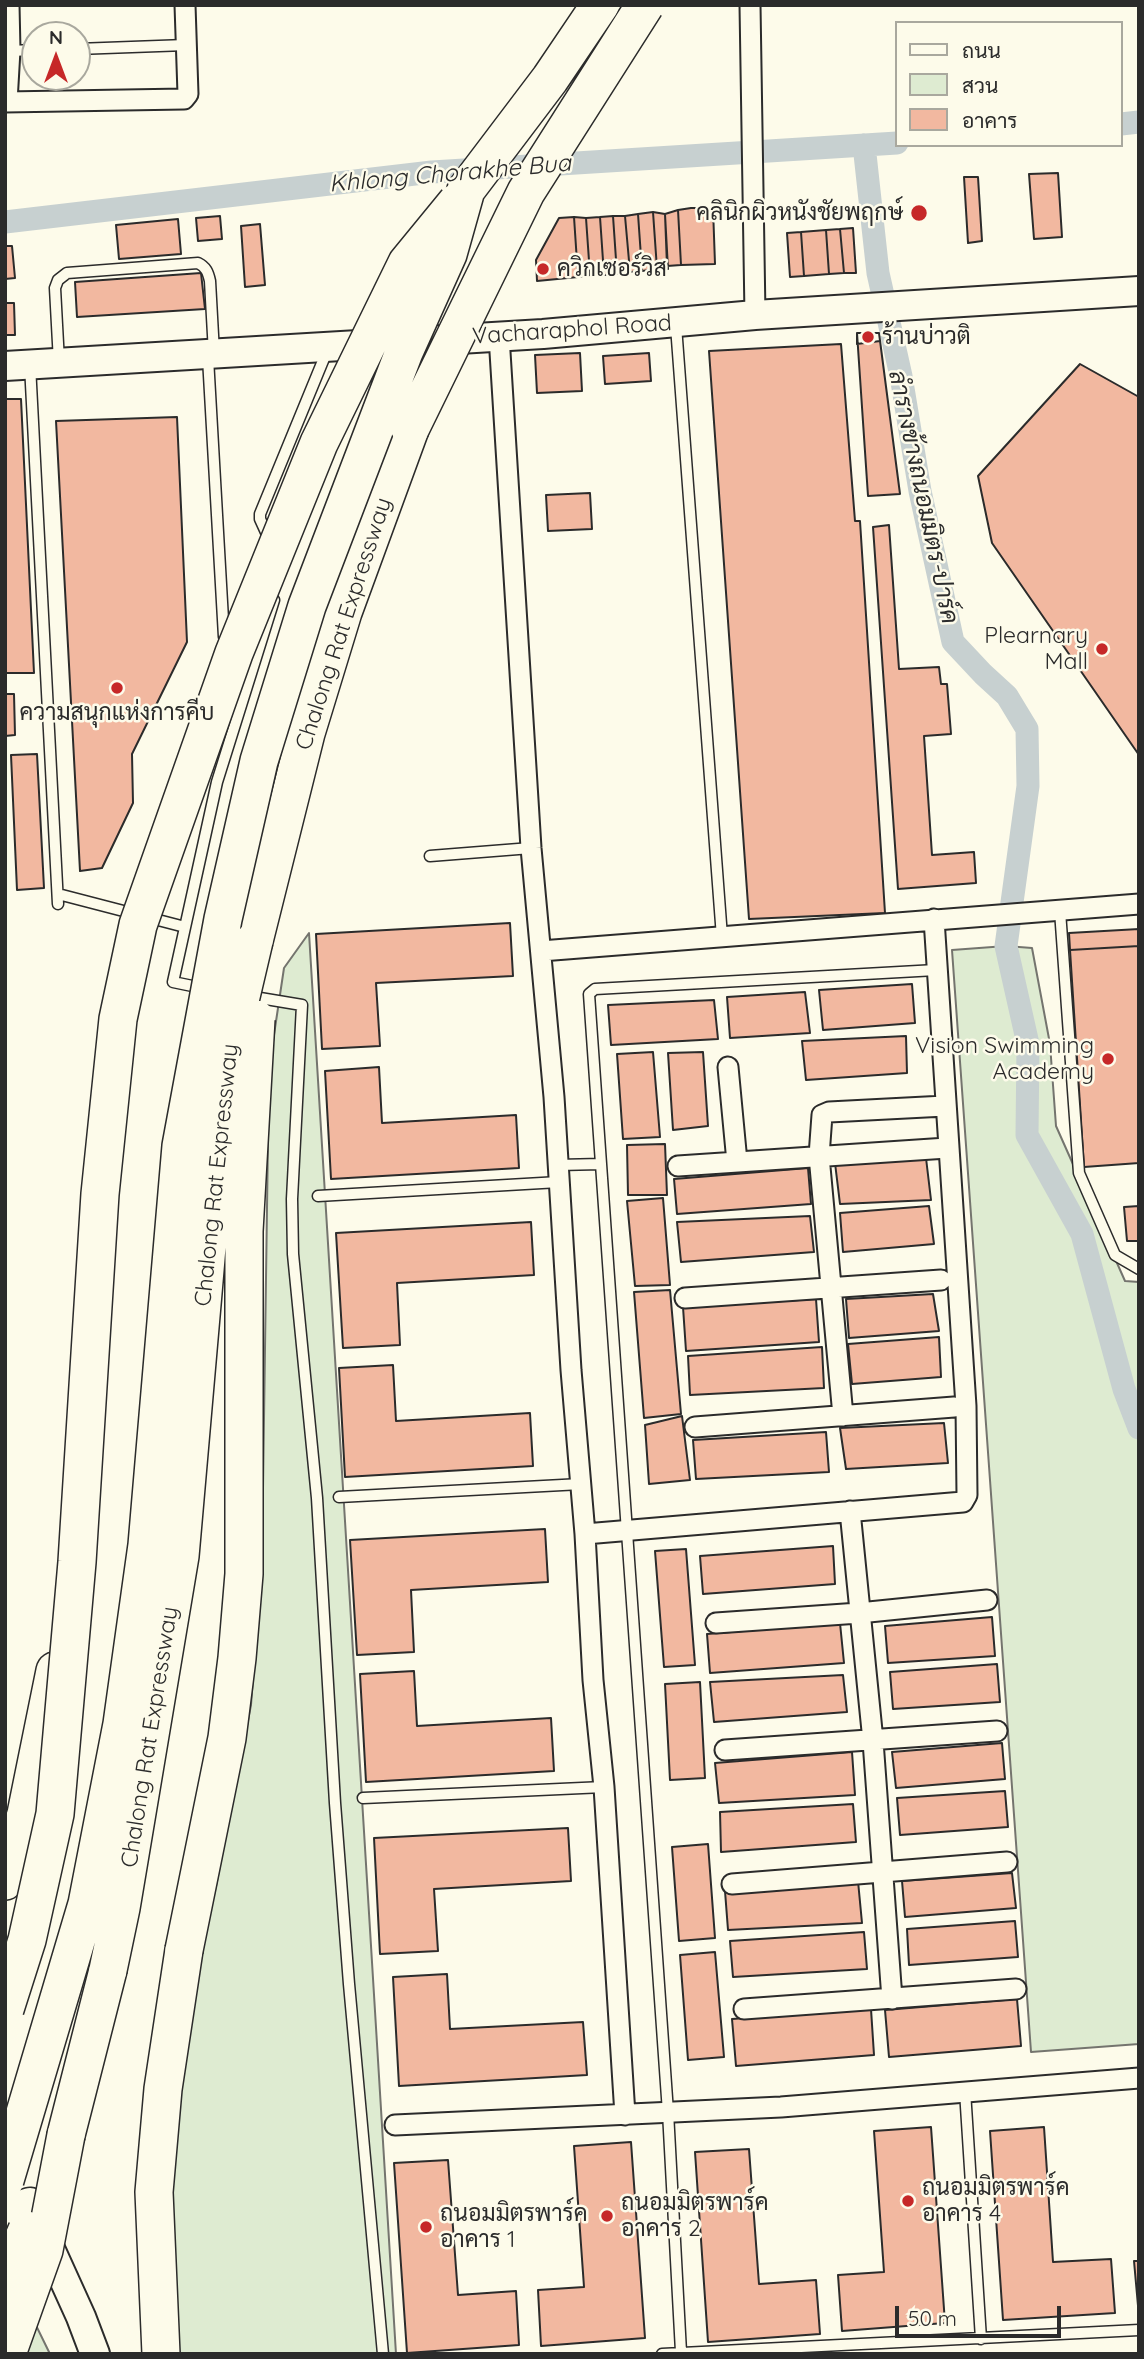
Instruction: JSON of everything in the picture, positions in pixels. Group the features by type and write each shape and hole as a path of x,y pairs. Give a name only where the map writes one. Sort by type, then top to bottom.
{"highway":[{"name":"Chalong Rat Expressway","path":"14,2198 88,1904 122,1724 147,1545 181,1146 223,919 256,774 307,606 404,352 448,254 466,190 550,79 600,5"},
{"name":"Chalong Rat Expressway","path":"5,2282 66,2135 121,1908 180,1556 216,1144 231,1039 306,733 343,612 410,429 526,192 645,5"},
{"path":"5,2009 27,1940 55,1814 77,1562 100,1194 118,1019 138,925 234,653 319,443 407,263 466,190"},
{"path":"161,2354 154,2192 163,2089 184,1950 228,1738 244,1574 244,1231 256,1016 254,941"},
{"path":"5,1881 26,1814 77,1562"},
{"path":"7,2354 44,2250 66,2135"}],"main road":[{"name":"Vacharaphol Road","path":"18,365 499,336 755,315 1139,291"},
{"path":"5,2164 14,2198 81,2317 95,2354"}],"street":[{"path":"9,5 6,102 184,99 188,94 186,5"},
{"path":"750,5 755,315"},
{"path":"499,336 531,848 585,1534 593,1680 604,1787 625,2115"},
{"path":"541,950 1139,904"},
{"path":"585,1534 963,1502 967,1495 966,1406 933,919"},
{"path":"728,1067 737,1162"},
{"path":"843,1416 819,1156 822,1115 945,1105"},
{"path":"678,1166 947,1148"},
{"path":"685,1298 941,1280"},
{"path":"695,1427 954,1407"},
{"path":"850,1511 873,1741 892,1998"},
{"path":"716,1623 859,1613 987,1600"},
{"path":"725,1750 997,1731"},
{"path":"732,1884 1007,1862"},
{"path":"744,2009 1016,1989"},
{"path":"395,2125 781,2107 1139,2078"}],"lane":[{"path":"91,48 186,45"},
{"path":"60,363 55,288 58,279 67,273 198,263 204,266 209,281 224,637"},
{"path":"676,322 722,937"},
{"path":"284,569 260,514 328,347"},
{"path":"18,365 58,899 185,927"},
{"path":"276,596 217,782 173,982 302,1006 292,1199 293,1254 317,1498 342,1900 383,2354"},
{"path":"430,856 531,848"},
{"path":"1060,911 1079,1173 1115,1255 1139,1269"},
{"path":"681,2352 668,2112 589,994 595,989 936,970"},
{"path":"318,1196 558,1174 601,1164"},
{"path":"339,1497 581,1485"},
{"path":"363,1798 604,1787"},
{"path":"965,2091 981,2339"},
{"path":"662,2354 1139,2330"}],"green space":[{"path":"309,933 396,2354 169,2354 165,2270 182,2035 216,1886 251,1705 262,1558 269,1068 284,968"},
{"path":"1006,946 1032,948 1050,1044 1056,1126 1125,1281 1139,1282 1139,2044 1031,2052 952,950"},
{"path":"5,2262 50,2354 5,2354"}],"building":[{"path":"1058,173 1062,237 1034,239 1029,174"},
{"path":"964,177 978,177 982,241 968,243"},
{"path":"713,208 715,264 681,265 678,210"},
{"path":"678,210 681,265 667,266 665,214"},
{"path":"653,212 657,269 642,271 638,214"},
{"path":"653,212 665,214 668,269 657,269"},
{"path":"638,214 642,271 630,272 625,216"},
{"path":"220,216 222,239 198,241 196,218"},
{"path":"613,216 617,274 604,275 600,217"},
{"path":"613,216 625,216 630,272 617,274"},
{"path":"574,217 578,277 537,281 536,260 559,218"},
{"path":"574,217 586,218 590,275 578,277"},
{"path":"600,217 604,275 590,275 586,218"},
{"path":"178,219 181,254 119,259 116,225"},
{"path":"260,224 265,285 245,287 241,226"},
{"path":"853,228 856,273 844,273 840,229"},
{"path":"840,229 844,273 829,274 826,230"},
{"path":"826,230 829,274 804,276 801,232"},
{"path":"801,232 804,276 790,277 787,233"},
{"path":"5,246 12,246 15,278 5,279"},
{"path":"201,273 205,309 77,317 75,282"},
{"path":"5,303 14,303 15,335 5,335"},
{"path":"857,333 879,333 900,494 868,496"},
{"name":"ร้านบ่าวติ","path":"857,333 879,333 880,341 857,344"},
{"path":"841,344 855,521 860,521 885,913 749,919 709,351"},
{"path":"580,353 582,391 537,393 535,355"},
{"path":"649,353 651,381 605,384 603,356"},
{"name":"Plearnary Mall","path":"1080,364 1139,397 1139,755 992,543 978,476"},
{"path":"5,399 21,399 34,673 5,673"},
{"name":"ความสนุกแห่งการคีบ","path":"177,417 187,642 132,754 133,803 102,868 80,871 56,421"},
{"path":"590,493 592,529 548,531 546,495"},
{"path":"889,525 899,669 939,667 941,684 947,684 951,734 924,736 932,855 974,852 976,883 898,889 873,527"},
{"path":"5,694 14,694 15,735 5,736"},
{"path":"37,754 44,888 17,890 11,755"},
{"path":"510,923 513,976 376,983 380,1046 322,1049 316,934"},
{"path":"1139,929 1139,946 1070,950 1069,933"},
{"name":"Vision Swimming Academy","path":"1139,946 1139,1163 1084,1167 1070,950"},
{"path":"912,984 915,1023 823,1030 819,990"},
{"path":"805,992 810,1033 730,1038 727,997"},
{"path":"714,1000 718,1039 611,1045 608,1005"},
{"path":"906,1036 907,1073 806,1080 802,1041"},
{"path":"653,1052 660,1137 623,1139 617,1054"},
{"path":"703,1052 708,1126 673,1130 668,1053"},
{"path":"379,1067 382,1123 516,1115 519,1168 331,1179 325,1071"},
{"path":"665,1144 667,1195 628,1195 627,1145"},
{"path":"926,1158 931,1200 840,1204 835,1163"},
{"path":"808,1168 811,1204 677,1214 674,1179"},
{"path":"663,1198 670,1285 635,1286 627,1201"},
{"path":"929,1206 934,1244 843,1252 840,1213"},
{"path":"1139,1206 1139,1241 1127,1241 1124,1207"},
{"path":"810,1216 814,1252 681,1262 677,1222"},
{"path":"531,1222 534,1275 397,1283 400,1345 343,1348 336,1233"},
{"path":"670,1290 681,1414 644,1418 634,1292"},
{"path":"933,1294 939,1331 849,1338 846,1299"},
{"path":"816,1299 819,1342 686,1351 683,1307"},
{"path":"939,1337 941,1377 852,1384 848,1344"},
{"path":"822,1347 824,1388 690,1395 688,1356"},
{"path":"393,1365 396,1421 530,1413 533,1466 345,1477 339,1368"},
{"path":"682,1416 690,1480 649,1484 645,1425"},
{"path":"944,1423 948,1463 846,1469 840,1428"},
{"path":"826,1432 829,1472 696,1479 693,1440"},
{"path":"545,1529 548,1582 411,1590 414,1652 357,1655 350,1540"},
{"path":"833,1546 835,1584 703,1594 700,1556"},
{"path":"686,1549 695,1665 664,1667 655,1551"},
{"path":"992,1617 995,1656 888,1663 885,1626"},
{"path":"840,1623 844,1663 710,1673 707,1634"},
{"path":"997,1664 1000,1702 893,1709 890,1672"},
{"path":"414,1671 417,1726 551,1718 554,1771 366,1782 360,1674"},
{"path":"843,1675 847,1712 714,1722 710,1682"},
{"path":"700,1682 705,1778 670,1780 665,1684"},
{"path":"1002,1743 1005,1779 896,1788 892,1752"},
{"path":"852,1752 855,1795 719,1803 715,1763"},
{"path":"1005,1791 1008,1827 900,1835 897,1798"},
{"path":"853,1804 856,1842 721,1852 720,1812"},
{"path":"568,1828 571,1881 434,1889 438,1951 380,1954 374,1838"},
{"path":"708,1844 715,1938 679,1941 672,1847"},
{"path":"1012,1873 1016,1908 905,1917 902,1881"},
{"path":"858,1881 862,1923 728,1930 725,1891"},
{"path":"1015,1921 1018,1957 909,1965 907,1929"},
{"path":"864,1932 867,1969 733,1977 730,1941"},
{"path":"715,1952 724,2057 688,2060 680,1955"},
{"path":"447,1974 450,2029 583,2022 587,2075 399,2086 393,1977"},
{"path":"1017,1999 1021,2046 889,2057 885,2010"},
{"path":"871,2009 874,2055 736,2066 732,2019"},
{"name":"ถนอมมิตรพาร์ค อาคาร 4","path":"931,2127 945,2323 842,2331 838,2275 884,2272 874,2131"},
{"path":"1044,2127 1053,2262 1111,2259 1115,2313 1003,2320 990,2131"},
{"name":"ถนอมมิตรพาร์ค อาคาร 2","path":"631,2142 645,2338 541,2346 538,2290 584,2287 574,2146"},
{"path":"749,2149 759,2284 816,2280 820,2334 708,2342 695,2152"},
{"name":"ถนอมมิตรพาร์ค อาคาร 1","path":"448,2160 458,2295 516,2291 519,2345 407,2353 394,2163"},
{"path":"1134,2261 1139,2261 1139,2317"}],"waterway":[{"name":"Khlong Chorakhe Bua","path":"1123,124 1139,122"},
{"name":"Khlong Chorakhe Bua","path":"5,222 432,172 895,143"},
{"name":"ลำรางข้างถนอมมิตร-ปาร์ค","path":"864,145 878,273 901,376 920,491 953,642 1007,696 1027,729 1028,786 1006,946 1028,1044 1027,1135 1082,1234 1124,1389 1139,1428"}],"place":[{"name":"คลินิกผิวหนังชัยพฤกษ์","path":"919,213"},
{"name":"ควิกเซอร์วิส","path":"543,269"},
{"name":"ร้านบ่าวติ","path":"868,337"},
{"name":"Plearnary Mall","path":"1102,649"},
{"name":"ความสนุกแห่งการคีบ","path":"117,688"},
{"name":"Vision Swimming Academy","path":"1108,1059"},
{"name":"ถนอมมิตรพาร์ค อาคาร 4","path":"908,2201"},
{"name":"ถนอมมิตรพาร์ค อาคาร 2","path":"607,2216"},
{"name":"ถนอมมิตรพาร์ค อาคาร 1","path":"426,2227"}]}
